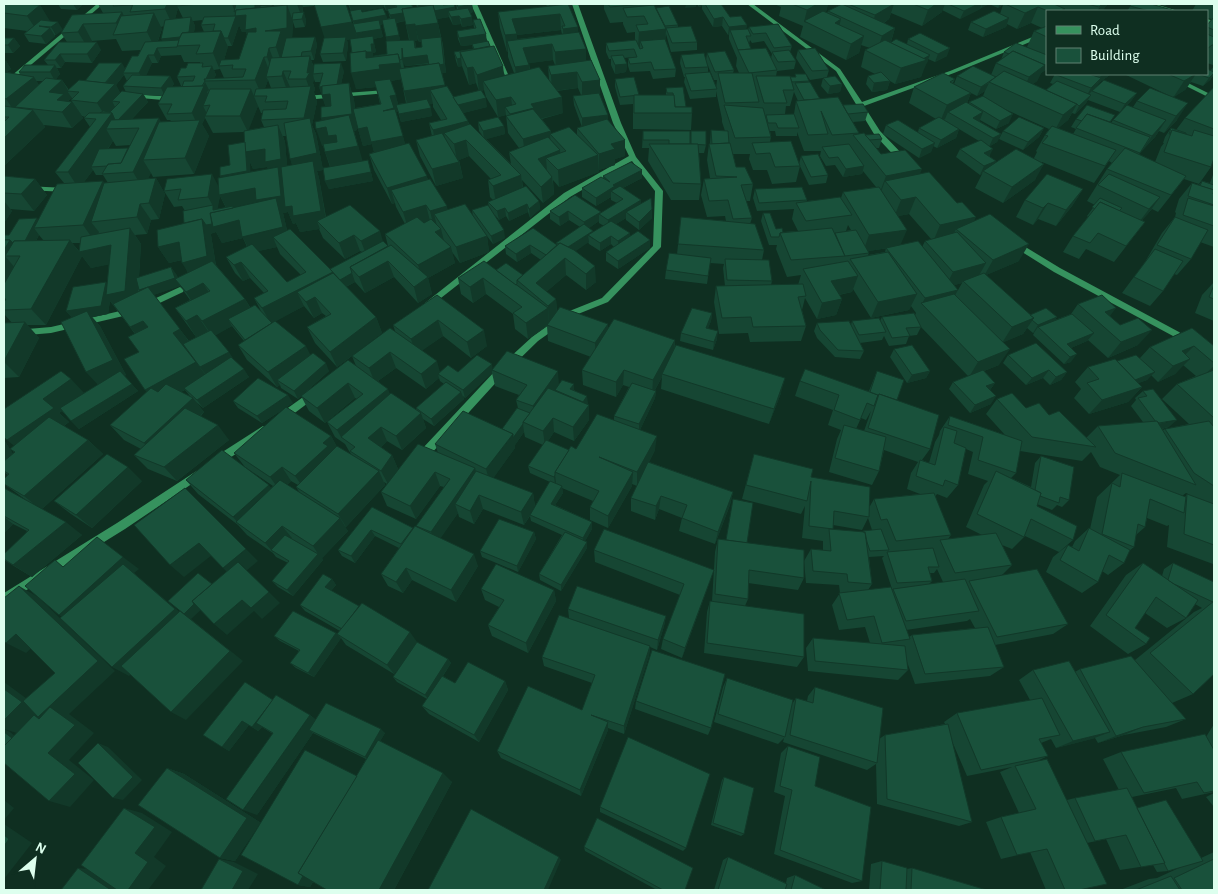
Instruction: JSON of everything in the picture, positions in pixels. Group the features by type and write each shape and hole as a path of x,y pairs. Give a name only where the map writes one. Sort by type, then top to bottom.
{"street":[{"path":"6,83 100,4"},
{"path":"474,4 508,81"},
{"path":"426,452 498,374 535,339 570,314 605,300 657,247 660,191 633,157 617,123 575,4"},
{"path":"750,4 838,70 877,132 909,165"},
{"path":"1149,4 1171,10"},
{"path":"860,105 952,72 1046,32"},
{"path":"1167,75 1214,98"},
{"path":"6,83 18,82"},
{"path":"299,98 386,92"},
{"path":"122,96 178,99"},
{"path":"424,307 567,195 633,157"},
{"path":"4,187 77,191"},
{"path":"1007,239 1057,270 1176,334 1192,346"},
{"path":"4,334 51,330 136,310 180,290"},
{"path":"4,599 121,526 289,412 319,389"}],"building":[{"path":"4,4 40,5 27,16 4,13"},
{"path":"114,4 132,4 132,5 113,6"},
{"path":"133,4 167,4 165,9 130,12"},
{"path":"177,4 199,4 177,6"},
{"path":"236,4 255,4 255,8 236,10 234,12"},
{"path":"314,4 346,4 352,22 321,27"},
{"path":"395,4 411,4 413,7 402,9 403,13 390,15 387,9 397,7"},
{"path":"432,4 454,4 455,7 434,11 433,5 420,6"},
{"path":"457,4 472,4 458,7"},
{"path":"549,4 566,4 550,6"},
{"path":"568,4 578,27 563,29 562,26 565,26 560,14 512,19 517,34 505,35 498,12"},
{"path":"608,4 644,4 610,7"},
{"path":"705,4 721,4 730,17 741,16 747,25 729,27 723,17 714,19"},
{"path":"792,4 817,4 807,10"},
{"path":"842,4 895,28 882,36 828,11"},
{"path":"848,4 894,4 875,15"},
{"path":"913,4 936,4 928,10"},
{"path":"948,4 978,4 964,11"},
{"path":"1005,4 1054,4 1065,9 1046,10 1038,7 1025,13"},
{"path":"1087,4 1102,4 1099,7"},
{"path":"1132,4 1151,4 1172,10 1145,10 1130,6"},
{"path":"287,5 287,28 265,31 281,31 276,47 269,48 267,57 264,57 255,80 204,81 204,79 243,77 246,69 232,69 233,65 219,66 221,60 239,59 248,32 256,32 256,28 245,30 246,15 235,16 236,10"},
{"path":"433,5 438,23 415,26 415,24 406,25 402,9"},
{"path":"654,5 666,29 639,32 636,25 648,24 644,16 627,17 623,8"},
{"path":"260,6 272,6 260,8"},
{"path":"669,6 678,25 665,26 656,8"},
{"path":"383,8 386,15 353,21 350,11 361,9 362,12"},
{"path":"468,8 472,17 461,19 459,16 451,17 448,11"},
{"path":"823,11 841,19 835,23 864,36 851,44 804,21"},
{"path":"994,11 1009,18 986,29 971,22"},
{"path":"122,12 116,23 83,24 78,32 61,33 72,15"},
{"path":"304,12 302,19 292,20 293,13"},
{"path":"154,13 147,32 113,35 121,16"},
{"path":"236,16 228,38 224,38 221,31 213,31 215,24 201,25 204,17"},
{"path":"191,17 189,32 182,33 180,37 161,39 165,20"},
{"path":"1214,17 1214,30 1208,27 1208,24"},
{"path":"395,18 399,35 386,37 382,20"},
{"path":"480,19 486,34 459,38 457,31 476,28 473,20"},
{"path":"41,20 58,22 51,27 39,26 50,28 41,36 24,34"},
{"path":"379,20 381,29 356,33 353,24"},
{"path":"778,24 792,46 774,48 766,33 753,34 749,27"},
{"path":"691,26 697,42 672,43 666,28"},
{"path":"1046,26 1046,37 1034,31"},
{"path":"748,29 751,36 746,36 751,49 738,50 730,30"},
{"path":"221,31 213,53 196,54 200,45 176,46 182,33"},
{"path":"579,32 586,49 555,52 552,44 523,48 529,65 515,67 507,41"},
{"path":"920,33 950,48 938,54 908,39"},
{"path":"1208,34 1214,37 1214,45 1208,48"},
{"path":"373,36 372,52 352,53 350,39"},
{"path":"315,37 311,51 302,52 301,57 281,58 286,38"},
{"path":"346,37 343,53 320,54 324,38"},
{"path":"441,37 444,64 429,65 427,55 403,58 402,48 402,59 400,60 398,54 374,57 387,54 386,41 414,40 415,48 422,47 421,39"},
{"path":"4,38 14,38 8,45 4,45"},
{"path":"665,39 676,69 654,70 651,62 630,64 628,58 637,57 634,49 609,51 606,43 636,40 640,49 643,48 640,41"},
{"path":"896,39 930,55 923,59 890,43"},
{"path":"179,40 177,47 157,48 154,55 148,55 139,73 123,73 132,56 138,56 145,42"},
{"path":"885,40 927,60 901,68 865,50"},
{"path":"488,41 490,46 460,52 461,58 457,59 454,52 474,49 472,44"},
{"path":"59,42 97,42 87,54 60,54 55,60 44,60"},
{"path":"1016,43 1046,55 1046,64 1013,51 1009,54 1004,52"},
{"path":"494,46 503,66 477,75 473,67 467,68 460,52"},
{"path":"766,48 777,70 749,73 738,50"},
{"path":"815,48 829,70 812,71 798,50"},
{"path":"789,50 796,61 778,62 772,52"},
{"path":"366,51 366,58 398,54 400,63 379,65 380,69 351,73 350,53"},
{"path":"725,51 734,70 715,72 707,53"},
{"path":"1013,51 1045,65 1029,77 996,63"},
{"path":"704,53 708,67 685,68 681,55"},
{"path":"623,55 627,64 615,65 611,56"},
{"path":"310,56 307,73 310,72 306,79 288,79 291,71 283,71 282,76 266,77 271,58"},
{"path":"591,60 600,80 582,82 577,72 551,75 548,66"},
{"path":"99,63 122,63 105,83 85,81"},
{"path":"188,63 203,63 202,67 212,66 202,86 182,87 184,81 193,81 195,76 177,77 181,68 186,68"},
{"path":"341,63 337,85 319,87 323,73 313,74 314,64"},
{"path":"439,63 445,85 404,91 399,69"},
{"path":"25,65 55,65 50,72 19,72"},
{"path":"973,66 996,77 981,87 957,76"},
{"path":"539,67 562,97 531,104 534,108 510,114 505,107 516,104 511,97 496,100 483,81"},
{"path":"1208,69 1214,72 1209,78 1201,75 1208,75"},
{"path":"1004,71 1077,104 1063,115 989,82"},
{"path":"4,72 34,77 6,99 4,98"},
{"path":"710,72 717,89 691,91 685,74"},
{"path":"881,72 890,81 874,83 868,76"},
{"path":"718,73 752,73 759,102 725,103"},
{"path":"943,73 955,79 950,82 971,93 947,105 914,87"},
{"path":"795,74 806,74 809,81 792,82 790,77 796,77"},
{"path":"132,75 170,76 161,88 123,86"},
{"path":"1057,75 1092,75 1101,78 1091,88"},
{"path":"1170,75 1194,75 1184,81"},
{"path":"756,76 790,76 794,90 783,90 787,103 764,103"},
{"path":"835,76 842,84 830,86 823,78"},
{"path":"634,77 639,95 620,97 615,79"},
{"path":"46,78 62,80 49,92 64,94 57,100 72,102 62,112 15,107"},
{"path":"390,79 396,95 390,96 394,108 383,111 395,109 403,136 371,142 367,127 358,129 353,109 381,104 374,81"},
{"path":"79,80 115,84 97,103 71,100 79,92 67,91"},
{"path":"1104,80 1137,93 1125,104 1092,91"},
{"path":"1057,81 1091,95 1079,106 1046,90"},
{"path":"810,82 820,99 804,100 795,83"},
{"path":"349,83 352,114 321,118 321,107 331,106 330,94 322,95 322,86"},
{"path":"204,86 192,113 167,114 172,104 158,104 167,87"},
{"path":"311,86 304,118 261,120 263,110 286,109 288,101 265,102 267,96 254,96 256,89"},
{"path":"447,86 468,121 433,130 429,123 447,119 430,90"},
{"path":"683,87 686,107 675,107 673,93 667,93 666,88"},
{"path":"1214,87 1214,129 1185,118"},
{"path":"1150,88 1188,103 1176,116 1137,101"},
{"path":"210,89 251,89 240,116 205,116 210,105 203,106"},
{"path":"481,90 486,98 458,105 453,97"},
{"path":"122,91 143,94 118,120 115,120 112,113 100,113 103,111 110,112 120,102 112,101"},
{"path":"599,93 608,115 582,118 573,96"},
{"path":"634,95 674,95 675,107 692,107 692,113 634,113"},
{"path":"983,96 1013,114 1000,121 969,102"},
{"path":"838,97 859,133 832,135 821,111 828,134 808,135 796,101"},
{"path":"427,99 431,108 399,114 396,105"},
{"path":"966,102 983,112 973,118 1001,134 993,138 948,112"},
{"path":"863,104 868,112 848,114 843,105"},
{"path":"724,105 763,108 771,137 735,138"},
{"path":"1087,105 1115,115 1110,122 1087,114 1082,121 1076,119"},
{"path":"1127,105 1166,120 1152,136 1113,120"},
{"path":"4,106 33,110 4,138 4,122 9,117 4,117"},
{"path":"533,109 551,131 523,139 506,116"},
{"path":"89,113 112,113 68,172 55,172 96,119 84,118"},
{"path":"794,114 799,128 778,128 776,123 768,123 766,115"},
{"path":"1087,114 1150,137 1140,153 1076,128"},
{"path":"349,115 358,146 325,152 323,144 337,142 336,135 328,136 326,127 316,129 315,122"},
{"path":"498,117 504,126 483,131 478,122"},
{"path":"939,117 959,129 941,140 919,128"},
{"path":"1019,117 1044,128 1028,142 1003,131"},
{"path":"159,118 133,172 102,174 108,164 121,163 139,128 106,129 111,120"},
{"path":"310,118 317,153 290,159 284,123"},
{"path":"607,119 625,140 611,144 615,149 599,154 577,128"},
{"path":"200,120 185,158 143,160 159,122"},
{"path":"898,120 935,143 922,149 886,125"},
{"path":"470,124 521,175 493,186 488,180 501,175 466,140 454,144 444,133"},
{"path":"278,125 281,159 265,162 265,149 245,152 244,131"},
{"path":"1052,126 1116,150 1105,166 1042,143 1048,136 1045,135"},
{"path":"569,127 598,155 558,170 546,158 566,151 550,134"},
{"path":"1171,128 1186,134 1172,130 1169,134"},
{"path":"711,130 728,131 729,143 712,144"},
{"path":"1172,130 1192,136 1194,130 1214,136 1214,158 1211,167 1164,152"},
{"path":"643,131 690,131 690,144 669,144 669,140 643,140"},
{"path":"691,131 706,131 706,145 691,144"},
{"path":"442,133 459,162 432,169 416,140"},
{"path":"864,133 881,154 905,150 922,169 886,176 853,135"},
{"path":"879,134 882,139 870,140 865,135"},
{"path":"548,137 560,150 538,159 552,177 541,187 509,152"},
{"path":"981,140 993,149 984,153 996,161 984,166 960,149"},
{"path":"791,141 800,166 775,167 770,153 756,154 752,143"},
{"path":"245,142 247,171 220,176 220,167 230,165 228,145"},
{"path":"409,143 427,176 387,188 369,154"},
{"path":"730,143 736,167 745,167 753,184 741,185 752,218 733,219 728,200 709,201 704,179 737,177 716,176 709,144"},
{"path":"649,144 698,144 701,184 673,183"},
{"path":"849,144 864,166 846,169 838,157 829,158 822,147"},
{"path":"128,148 121,163 91,167 99,149"},
{"path":"1125,148 1186,176 1171,195 1107,169"},
{"path":"1016,149 1044,164 1012,187 983,171"},
{"path":"818,154 828,175 811,177 801,156"},
{"path":"368,160 371,172 325,181 323,168"},
{"path":"313,161 321,211 293,216 292,206 285,207 281,167"},
{"path":"631,162 642,170 613,185 615,186 596,198 582,188 601,177 610,182 603,176"},
{"path":"278,167 281,196 256,200 255,188 219,195 218,178"},
{"path":"929,172 957,203 962,202 976,217 940,225 916,197 901,200 885,181"},
{"path":"212,174 208,197 178,200 181,189 164,191 167,179"},
{"path":"1047,174 1083,189 1066,210 1048,203 1043,208 1025,200"},
{"path":"1109,174 1160,197 1149,209 1098,185"},
{"path":"4,176 35,179 21,194 4,193"},
{"path":"156,178 149,203 140,204 137,217 91,222 104,183"},
{"path":"430,179 447,206 430,211 426,205 403,212 391,190"},
{"path":"103,181 83,225 34,228 57,184"},
{"path":"1202,181 1214,185 1214,190 1200,186"},
{"path":"1192,183 1214,190 1214,205 1188,196"},
{"path":"526,186 539,201 529,209 527,204 508,213 505,208 497,211 488,202"},
{"path":"620,186 641,200 608,220 599,214 623,199 611,191"},
{"path":"802,187 807,200 759,203 755,189"},
{"path":"879,187 907,230 869,235 843,192"},
{"path":"575,195 601,212 584,222 568,211 559,217 550,211"},
{"path":"840,197 852,215 806,221 796,203"},
{"path":"276,198 283,227 242,237 239,220 213,227 210,213"},
{"path":"651,198 652,209 639,222 626,212"},
{"path":"1100,198 1122,208 1119,211 1100,202 1095,209 1092,207"},
{"path":"1188,198 1214,206 1214,226 1183,215"},
{"path":"1100,202 1145,222 1126,246 1098,233 1090,243 1073,236"},
{"path":"465,204 487,236 456,247 434,214"},
{"path":"213,205 213,210 233,206 233,208 210,213 212,224 206,225 202,219 184,223 183,211"},
{"path":"350,205 380,231 361,241 354,235 339,243 317,221"},
{"path":"488,205 504,230 491,236 472,210"},
{"path":"763,213 770,213 776,229 782,228 783,232 780,233 779,237 771,237"},
{"path":"990,214 1029,244 993,260 956,229"},
{"path":"417,217 424,223 431,219 441,229 435,232 451,247 418,265 385,234"},
{"path":"681,217 755,224 764,250 678,244"},
{"path":"1175,217 1208,230 1191,259 1157,245"},
{"path":"37,218 25,241 14,241 13,243 10,240 4,240 4,235 9,235 19,219"},
{"path":"202,219 207,256 182,263 179,242 158,247 157,230"},
{"path":"611,221 630,233 618,241 611,236 600,243 588,235"},
{"path":"584,224 593,231 568,247 556,243"},
{"path":"130,228 125,291 106,295 111,245 79,252 81,237"},
{"path":"533,228 557,245 546,255 530,245 516,254 505,246"},
{"path":"832,228 845,256 791,260 780,233"},
{"path":"290,229 333,272 262,308 254,298 268,291 241,262 234,265 226,257 252,244 287,282 306,272 273,237"},
{"path":"856,230 869,253 845,256 835,233"},
{"path":"638,231 650,240 618,261 606,252"},
{"path":"957,232 986,263 953,272 925,241"},
{"path":"4,240 10,240 4,250"},
{"path":"70,240 31,309 4,310 6,299 4,299 4,284 20,256 5,256 14,241"},
{"path":"383,241 388,246 350,267 352,273 340,280 330,269"},
{"path":"918,241 958,290 925,298 886,248"},
{"path":"560,243 574,250 595,266 586,274 565,258 536,283 556,299 548,306 517,280"},
{"path":"391,245 428,277 414,287 388,261 359,277 350,267"},
{"path":"1155,249 1183,261 1163,291 1134,277"},
{"path":"888,252 917,294 878,302 850,259"},
{"path":"669,253 711,258 708,276 666,270"},
{"path":"725,259 769,260 772,281 727,280"},
{"path":"212,261 245,299 202,321 197,315 186,321 175,308 210,291 203,283 186,292 175,279"},
{"path":"484,261 548,308 526,323 513,313 522,307 483,278 470,287 458,278"},
{"path":"848,261 858,276 831,281 842,299 822,303 803,269"},
{"path":"506,263 523,275 517,280 516,285 496,270"},
{"path":"171,267 175,278 139,290 136,278"},
{"path":"333,273 376,317 330,352 307,327 331,314 315,297 306,302 297,292"},
{"path":"984,273 1034,318 1012,327 963,281"},
{"path":"106,282 101,306 66,311 73,287"},
{"path":"803,284 806,296 798,297 806,326 753,327 751,317 722,318 716,286"},
{"path":"1214,285 1214,299 1209,297"},
{"path":"148,287 180,329 173,333 196,362 145,390 124,359 139,352 128,337 148,327 143,321 130,327 113,304"},
{"path":"954,294 1010,349 978,362 921,303"},
{"path":"437,295 484,330 467,342 438,320 411,339 393,325"},
{"path":"1102,295 1116,308 1105,312 1120,325 1138,318 1152,330 1121,342 1078,304"},
{"path":"255,305 272,323 245,340 228,319"},
{"path":"560,307 608,324 595,343 547,325"},
{"path":"692,308 712,313 706,328 718,331 714,342 681,333"},
{"path":"1046,308 1057,317 1038,325 1032,320 1034,318 1030,315"},
{"path":"87,311 113,360 86,372 61,322"},
{"path":"914,313 921,327 906,328 910,336 892,338 882,317"},
{"path":"1072,314 1094,333 1067,344 1077,354 1070,357 1038,327"},
{"path":"879,318 886,332 859,335 852,321"},
{"path":"614,319 675,340 653,380 624,370 616,382 582,370"},
{"path":"275,321 306,346 268,372 238,345"},
{"path":"849,321 864,351 838,350 820,330 817,323"},
{"path":"25,322 4,361 4,323"},
{"path":"390,328 437,361 421,374 390,352 369,368 352,356"},
{"path":"1192,328 1214,346 1214,363 1194,346 1182,351 1190,359 1173,366 1150,347"},
{"path":"211,330 229,352 200,367 183,344"},
{"path":"1036,343 1067,372 1056,377 1049,370 1032,378 1008,355"},
{"path":"676,345 785,378 774,409 662,374"},
{"path":"912,345 930,371 912,375 894,349"},
{"path":"507,351 558,371 533,406 516,400 527,385 492,370"},
{"path":"313,353 326,363 294,391 277,380"},
{"path":"477,355 492,364 463,390 438,374 448,365 458,372"},
{"path":"1136,355 1155,372 1135,380 1117,361"},
{"path":"231,357 244,369 197,400 184,388"},
{"path":"1115,359 1142,387 1102,400 1087,383 1099,379 1088,367"},
{"path":"348,360 388,389 337,430 327,422 363,394 348,383 317,408 301,396"},
{"path":"805,369 878,395 874,406 867,403 860,420 834,410 839,395 800,381"},
{"path":"983,370 995,383 986,386 996,396 975,405 953,382"},
{"path":"1214,370 1214,418 1177,384"},
{"path":"61,371 71,379 43,399 54,408 7,440 4,437 4,409"},
{"path":"120,371 132,384 71,421 60,408"},
{"path":"877,371 904,380 897,400 879,394 877,399 878,395 870,392"},
{"path":"258,378 288,395 257,416 233,401"},
{"path":"562,380 574,384 570,389 587,396 583,402 555,390"},
{"path":"446,382 461,392 431,419 416,408"},
{"path":"632,383 656,391 639,424 614,416"},
{"path":"166,384 193,398 144,443 110,425 151,388 158,392"},
{"path":"548,388 589,405 573,427 553,418 543,431 523,422"},
{"path":"1153,389 1177,420 1156,422 1138,398 1147,396 1143,391"},
{"path":"391,393 421,413 396,436 381,427 368,438 392,455 381,471 350,451 355,447 341,437"},
{"path":"1012,393 1026,408 1039,403 1049,415 1059,411 1096,447 1032,437 997,399"},
{"path":"879,394 939,415 930,449 868,428"},
{"path":"286,407 331,436 323,443 328,446 295,476 282,467 270,477 234,453"},
{"path":"185,408 218,425 164,467 134,455"},
{"path":"517,408 530,413 513,438 513,434 502,429"},
{"path":"463,411 513,434 486,469 435,444"},
{"path":"597,414 657,436 637,472 599,457 633,472 608,516 590,507 599,491 555,472 571,446 576,449"},
{"path":"950,416 1022,441 1016,473 978,460 983,437 948,425"},
{"path":"49,417 88,440 24,496 4,484 4,479 9,474 4,471 4,461 15,452 10,449"},
{"path":"1157,421 1196,485 1115,453 1098,426"},
{"path":"1209,421 1214,427 1214,486 1194,473 1165,429"},
{"path":"844,425 886,437 879,471 835,458"},
{"path":"944,427 957,431 954,443 966,448 958,485 945,480 943,486 916,476 920,460 935,465"},
{"path":"546,440 569,450 555,472 554,477 528,466"},
{"path":"418,444 475,468 431,532 416,526 450,479 435,472 410,506 381,492"},
{"path":"337,446 379,471 338,514 296,487"},
{"path":"222,450 269,485 233,517 186,480"},
{"path":"107,454 128,467 76,515 54,501"},
{"path":"754,454 813,469 811,477 870,487 869,517 834,511 833,529 809,526 811,481 807,501 746,485"},
{"path":"1041,456 1074,467 1069,500 1060,497 1059,503 1040,496 1041,493 1035,490"},
{"path":"648,462 733,492 718,532 682,518 687,505 661,496 656,506 631,498"},
{"path":"476,471 533,493 521,512 479,495 470,511 455,504"},
{"path":"996,471 1041,493 1037,506 1077,526 1073,540 1031,519 1024,537 977,514"},
{"path":"1122,473 1186,497 1184,513 1150,499 1145,527 1138,524 1134,547 1102,534 1112,483 1120,487"},
{"path":"280,480 340,518 313,546 282,526 265,543 236,522"},
{"path":"550,481 562,486 551,504 592,522 583,538 530,515"},
{"path":"4,488 66,522 13,565 4,559 4,554 29,530 4,516"},
{"path":"185,488 246,549 223,568 199,543 170,565 134,525"},
{"path":"934,493 951,535 896,541 887,519 881,520 874,499"},
{"path":"1187,494 1214,504 1214,545 1184,534"},
{"path":"733,499 753,503 747,543 726,540"},
{"path":"372,507 413,528 401,544 371,530 351,556 338,550"},
{"path":"499,519 534,532 517,566 480,551"},
{"path":"415,526 474,554 451,590 406,568 396,582 381,574"},
{"path":"1089,528 1130,550 1124,563 1109,555 1098,582 1060,560 1068,545 1079,551"},
{"path":"604,529 714,570 685,648 663,639 684,584 594,550"},
{"path":"829,529 865,532 872,584 848,582 847,574 813,571 811,549 831,551"},
{"path":"881,529 889,550 870,551 865,532 863,531"},
{"path":"565,532 587,542 561,585 539,574"},
{"path":"996,533 1012,565 955,573 940,540"},
{"path":"285,535 318,554 287,590 272,581 289,561 271,550"},
{"path":"97,537 123,557 59,615 25,586 55,560 63,567"},
{"path":"718,539 804,550 804,578 749,570 748,599 715,594"},
{"path":"933,548 939,567 928,567 932,581 897,583 887,552"},
{"path":"238,562 269,592 251,608 242,600 214,624 192,601"},
{"path":"1143,563 1198,600 1186,618 1156,597 1135,628 1150,638 1146,644 1106,615"},
{"path":"1173,563 1214,582 1214,601 1168,580"},
{"path":"123,564 175,609 112,667 60,618"},
{"path":"496,564 554,590 526,643 488,625 504,600 481,589"},
{"path":"1037,569 1068,624 997,637 969,581"},
{"path":"198,573 212,584 192,601 194,604 184,614 168,601"},
{"path":"323,574 332,579 325,587 359,606 342,629 300,605"},
{"path":"965,579 979,611 906,621 893,589"},
{"path":"19,586 98,661 38,717 23,701 55,673 16,634 6,643 4,641 4,598"},
{"path":"577,586 666,616 658,640 568,609"},
{"path":"891,587 910,639 882,643 874,616 847,620 839,593"},
{"path":"710,601 804,614 804,657 707,643"},
{"path":"1214,601 1214,674 1193,694 1150,653"},
{"path":"362,603 410,632 387,665 337,634"},
{"path":"180,611 230,651 171,712 121,666"},
{"path":"293,611 336,633 308,673 290,663 300,650 274,636"},
{"path":"559,615 650,646 624,726 591,715 608,722 580,790 497,751 528,686 582,710 595,675 542,657"},
{"path":"988,627 1004,667 925,674 912,635"},
{"path":"813,638 905,646 908,670 815,661"},
{"path":"417,642 448,659 425,695 393,677"},
{"path":"652,650 725,674 711,728 636,701"},
{"path":"1131,656 1186,719 1143,727 1116,736 1080,669"},
{"path":"1069,661 1110,732 1073,741 1033,670"},
{"path":"468,662 505,681 474,735 422,706 442,676 455,683"},
{"path":"727,678 793,700 785,737 718,714"},
{"path":"245,682 273,700 252,727 242,721 222,747 203,735"},
{"path":"815,687 883,708 877,763 790,735 796,698 813,703"},
{"path":"4,689 22,702 4,720"},
{"path":"276,695 310,715 243,810 226,799 273,733 256,723"},
{"path":"1042,698 1060,735 1039,739 1048,756 981,770 957,713"},
{"path":"326,703 381,729 365,757 309,730"},
{"path":"50,707 75,725 48,753 75,774 49,801 4,763 4,746 34,715 39,719"},
{"path":"948,724 972,822 887,799 885,735"},
{"path":"4,732 12,738 4,746"},
{"path":"1205,734 1214,750 1214,791 1204,793 1197,782 1144,793 1121,752"},
{"path":"628,737 710,774 686,848 600,807"},
{"path":"378,740 443,773 379,890 327,890 298,873"},
{"path":"98,743 133,777 113,798 78,763"},
{"path":"788,746 820,757 815,786 871,807 862,881 780,850 792,790 780,786"},
{"path":"305,750 357,776 298,873 303,876 298,885 241,855"},
{"path":"1047,759 1107,884 1079,890 1065,890 1047,849 1017,855 1001,817 1036,809 1015,766"},
{"path":"167,768 247,818 220,858 138,805"},
{"path":"724,777 754,788 744,834 713,823"},
{"path":"1127,788 1165,863 1141,867 1126,835 1095,841 1075,798"},
{"path":"1166,800 1203,861 1168,871 1137,808"},
{"path":"124,808 155,827 135,853 148,862 128,890 117,890 81,865"},
{"path":"471,809 559,857 544,890 428,890"},
{"path":"597,818 693,868 685,890 663,890 584,847"},
{"path":"4,835 9,839 4,846"},
{"path":"728,857 787,884 785,890 718,890"},
{"path":"219,859 243,871 232,890 201,890"},
{"path":"1214,859 1214,890 1182,890 1174,878"},
{"path":"882,861 907,868 906,890 880,890"},
{"path":"78,868 111,890 61,890"},
{"path":"912,868 987,890 911,890"},
{"path":"795,875 826,890 791,890"},
{"path":"1171,876 1180,890 1136,890"}]}
